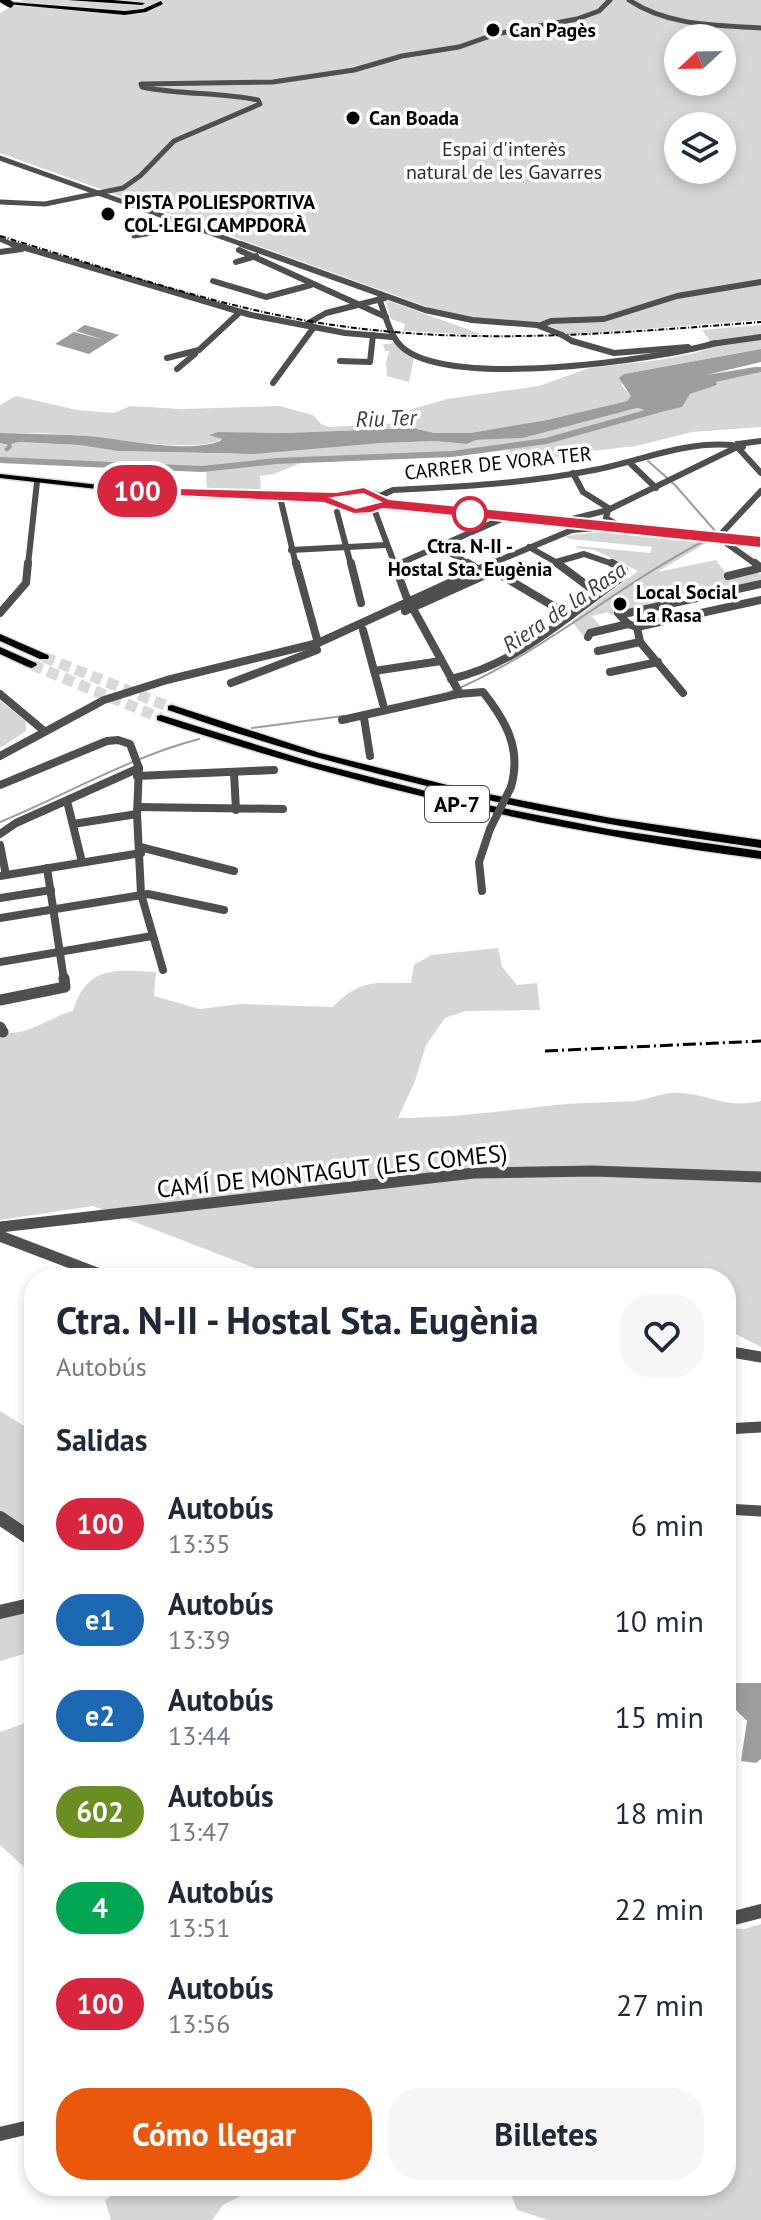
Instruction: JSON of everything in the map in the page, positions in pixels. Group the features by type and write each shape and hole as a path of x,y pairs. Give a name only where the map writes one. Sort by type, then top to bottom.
{"highway":[{"path":"26,0 46,6 95,12"},
{"path":"70,0 165,2"},
{"path":"95,0 139,3"},
{"path":"5,4 131,13 139,3"},
{"path":"0,637 44,657"},
{"path":"0,650 32,665"},
{"name":"AP-7","path":"172,708 293,749 427,786 582,818 761,844"},
{"name":"AP-7","path":"161,718 329,771 459,804 580,829 761,855"}],"main road":[{"path":"0,476 137,491 340,503 364,490 379,503 761,542"},
{"path":"137,491 280,497 340,503 354,511 379,503 618,525 721,538"}],"street":[{"path":"0,202 35,205 101,194 133,181 174,141 260,104 258,100 244,96 152,89 140,87 141,84 273,82 357,70 396,58 459,47 494,34 577,19 599,11 610,0"},
{"path":"629,0 641,9 654,13 761,28"},
{"path":"0,158 389,298 451,317 540,325 594,351 618,354 761,337"},
{"path":"133,210 186,227 386,317"},
{"path":"134,236 186,227"},
{"path":"0,239 22,249 240,312 314,327 392,337"},
{"path":"0,252 22,249"},
{"path":"236,262 265,253"},
{"path":"295,276 313,270"},
{"path":"213,281 266,297 311,284"},
{"path":"540,325 551,321 612,318 677,296 761,282"},
{"path":"305,325 316,317 389,298"},
{"path":"379,299 392,337 407,351 437,362 564,367 685,353 716,343"},
{"path":"177,369 240,312"},
{"path":"273,383 314,327"},
{"path":"340,361 370,362 373,335"},
{"path":"167,358 199,350"},
{"name":"CARRER DE VORA TER","path":"379,503 393,490 505,483 708,446 736,446 761,441"},
{"path":"568,520 609,510 736,446 761,473"},
{"path":"629,462 656,488"},
{"path":"573,473 583,492 609,510"},
{"path":"0,613 26,583 37,482"},
{"path":"761,491 721,538 761,568"},
{"path":"280,497 308,616 318,643"},
{"path":"340,503 345,547 361,603"},
{"path":"379,503 386,545 411,604 460,694"},
{"path":"609,510 606,518 618,525"},
{"path":"395,566 504,518"},
{"path":"538,521 553,530 544,540"},
{"path":"0,756 83,709 144,686 318,643 411,604 544,540 572,530 601,528"},
{"path":"291,550 386,545"},
{"path":"529,547 556,562 597,593"},
{"path":"441,548 487,569 570,616"},
{"path":"451,679 468,676 520,649 625,575 624,570 589,552 556,562"},
{"path":"728,576 761,568"},
{"path":"231,683 363,630 487,569"},
{"path":"628,613 761,584"},
{"path":"733,590 746,603"},
{"path":"718,593 731,607"},
{"path":"588,637 590,633 761,600"},
{"path":"678,602 691,615"},
{"path":"664,605 677,618"},
{"path":"618,613 632,626 640,642 683,693"},
{"path":"363,630 383,704"},
{"path":"598,651 640,642"},
{"path":"374,671 441,661"},
{"path":"610,672 658,662"},
{"path":"342,720 364,718 460,694 483,692 516,747 518,759 511,787 490,829 479,862 482,891"},
{"path":"0,694 43,730"},
{"path":"364,718 370,756"},
{"path":"0,785 107,741 118,740 130,744 136,768 141,894 163,970"},
{"path":"0,834 16,823 136,768 234,773 274,770"},
{"path":"234,773 236,810"},
{"path":"67,801 82,862"},
{"path":"73,824 137,810 283,809"},
{"path":"0,845 3,876 141,850 234,871"},
{"path":"0,1000 65,987 47,868"},
{"path":"0,898 51,890"},
{"path":"0,918 141,894 224,910"},
{"path":"0,962 152,936"},
{"name":"CAMÍ DE MONTAGUT (LES COMES)","path":"0,1227 474,1173 593,1171 761,1177"},
{"path":"0,1236 82,1268"},
{"path":"736,1353 761,1357"},
{"path":"736,1428 761,1427"},
{"path":"736,1510 761,1511"},
{"path":"0,1518 24,1534"},
{"path":"0,1612 24,1606"},
{"path":"736,1917 761,1911"},
{"path":"0,2134 24,2128"}],"green space":[{"name":"Espai d'interès natural de les Gavarres","path":"23,0 761,0 761,320 568,335 538,324 442,312 0,153 0,13"},
{"path":"386,302 479,335 403,331 405,324 391,319"},
{"path":"761,325 761,349 624,374 622,386 631,396 627,401 547,420 470,433 434,433 413,428 218,432 210,435 222,439 211,443 178,445 71,435 0,433 0,405 16,396 77,410 114,413 130,406 181,409 279,406 313,415 329,427 416,422 409,410 447,399 539,386 589,368 695,353 714,346 702,330"},
{"path":"394,341 414,357 409,382 387,376 389,351 385,351 383,344"},
{"path":"761,372 761,427 692,432 636,446 565,454 529,468 521,465 508,450 455,456 301,463 260,476 261,490 207,490 206,471 0,462 0,443 9,446 4,449 7,452 10,444 19,442 79,445 118,451 237,454 381,443 436,441 467,444 476,440 523,438 637,408 649,415 681,407 690,394 717,385 715,382"},
{"path":"599,532 706,543 657,572 716,560 729,578 755,572 761,574 761,582 611,615 608,612 592,616 601,627 586,632 584,637 572,621 638,571 595,550 577,546 650,553 652,547 565,536"},
{"path":"0,701 26,721 26,731 0,748"},
{"path":"498,948 502,967 517,985 537,983 540,1010 466,1011 445,1018 426,1045 415,1081 398,1118 636,1101 671,1093 735,1103 761,1101 761,1347 736,1334 736,1268 255,1268 93,1206 0,1220 0,1031 27,1030 73,1011 86,985 115,971 156,972 154,996 200,1009 240,1004 333,1007 351,991 368,984 411,983 414,965 431,955"},
{"path":"0,1411 24,1426 24,1532 0,1513"},
{"path":"24,1605 24,1654 0,1661 0,1609"},
{"path":"24,1724 24,1867 0,1845 0,1732"},
{"path":"761,1924 761,2220 548,2220 517,2210 512,2196 736,2196 736,1929"},
{"path":"111,2196 241,2196 223,2205 212,2220 111,2220 105,2200"}],"shaded area":[{"path":"85,325 119,335 89,354 55,344 74,332 104,340 76,331"},
{"path":"761,349 761,362 706,375 755,367 761,367 761,372 716,382 717,385 690,394 682,407 649,415 637,408 523,438 476,440 467,444 436,441 381,443 253,454 118,451 79,445 19,442 11,444 7,452 4,449 8,445 0,443 0,433 88,436 191,446 220,441 222,439 209,435 218,432 413,428 434,433 470,433 547,420 627,401 631,396 619,378 624,374"},
{"path":"736,1683 761,1683 761,1759 756,1763 741,1761 747,1721 736,1710"}],"waterway":[{"path":"0,460 202,469 276,461 452,454 546,441 657,410"},
{"name":"Riera de la Rasa","path":"648,461 675,485 716,532"},
{"name":"Riera de la Rasa","path":"448,693 546,641 702,542"},
{"name":"Riera de la Rasa","path":"252,728 343,716"},
{"path":"0,822 123,766 199,739"}],"tunnel":[{"path":"44,657 172,708"},
{"path":"32,665 161,718"}],"railway":[{"path":"0,236 248,309 333,325 386,331 547,336 761,322"},
{"path":"545,1051 761,1041"}],"bus line":[{"name":"100","path":"761,540 386,502 364,490 336,495 137,491 324,500 354,511 380,506 396,507 761,544"}],"place":[{"name":"Can Pagès","path":"493,30"},
{"name":"Can Boada","path":"353,118"},
{"name":"PISTA POLIESPORTIVA COL·LEGI CAMPDORÀ","path":"108,214"},
{"name":"Ctra. N-II - Hostal Sta. Eugènia","path":"470,514"},
{"name":"Local Social La Rasa","path":"620,604"}],"water label":[{"name":"Riu Ter","path":"386,418"}]}
